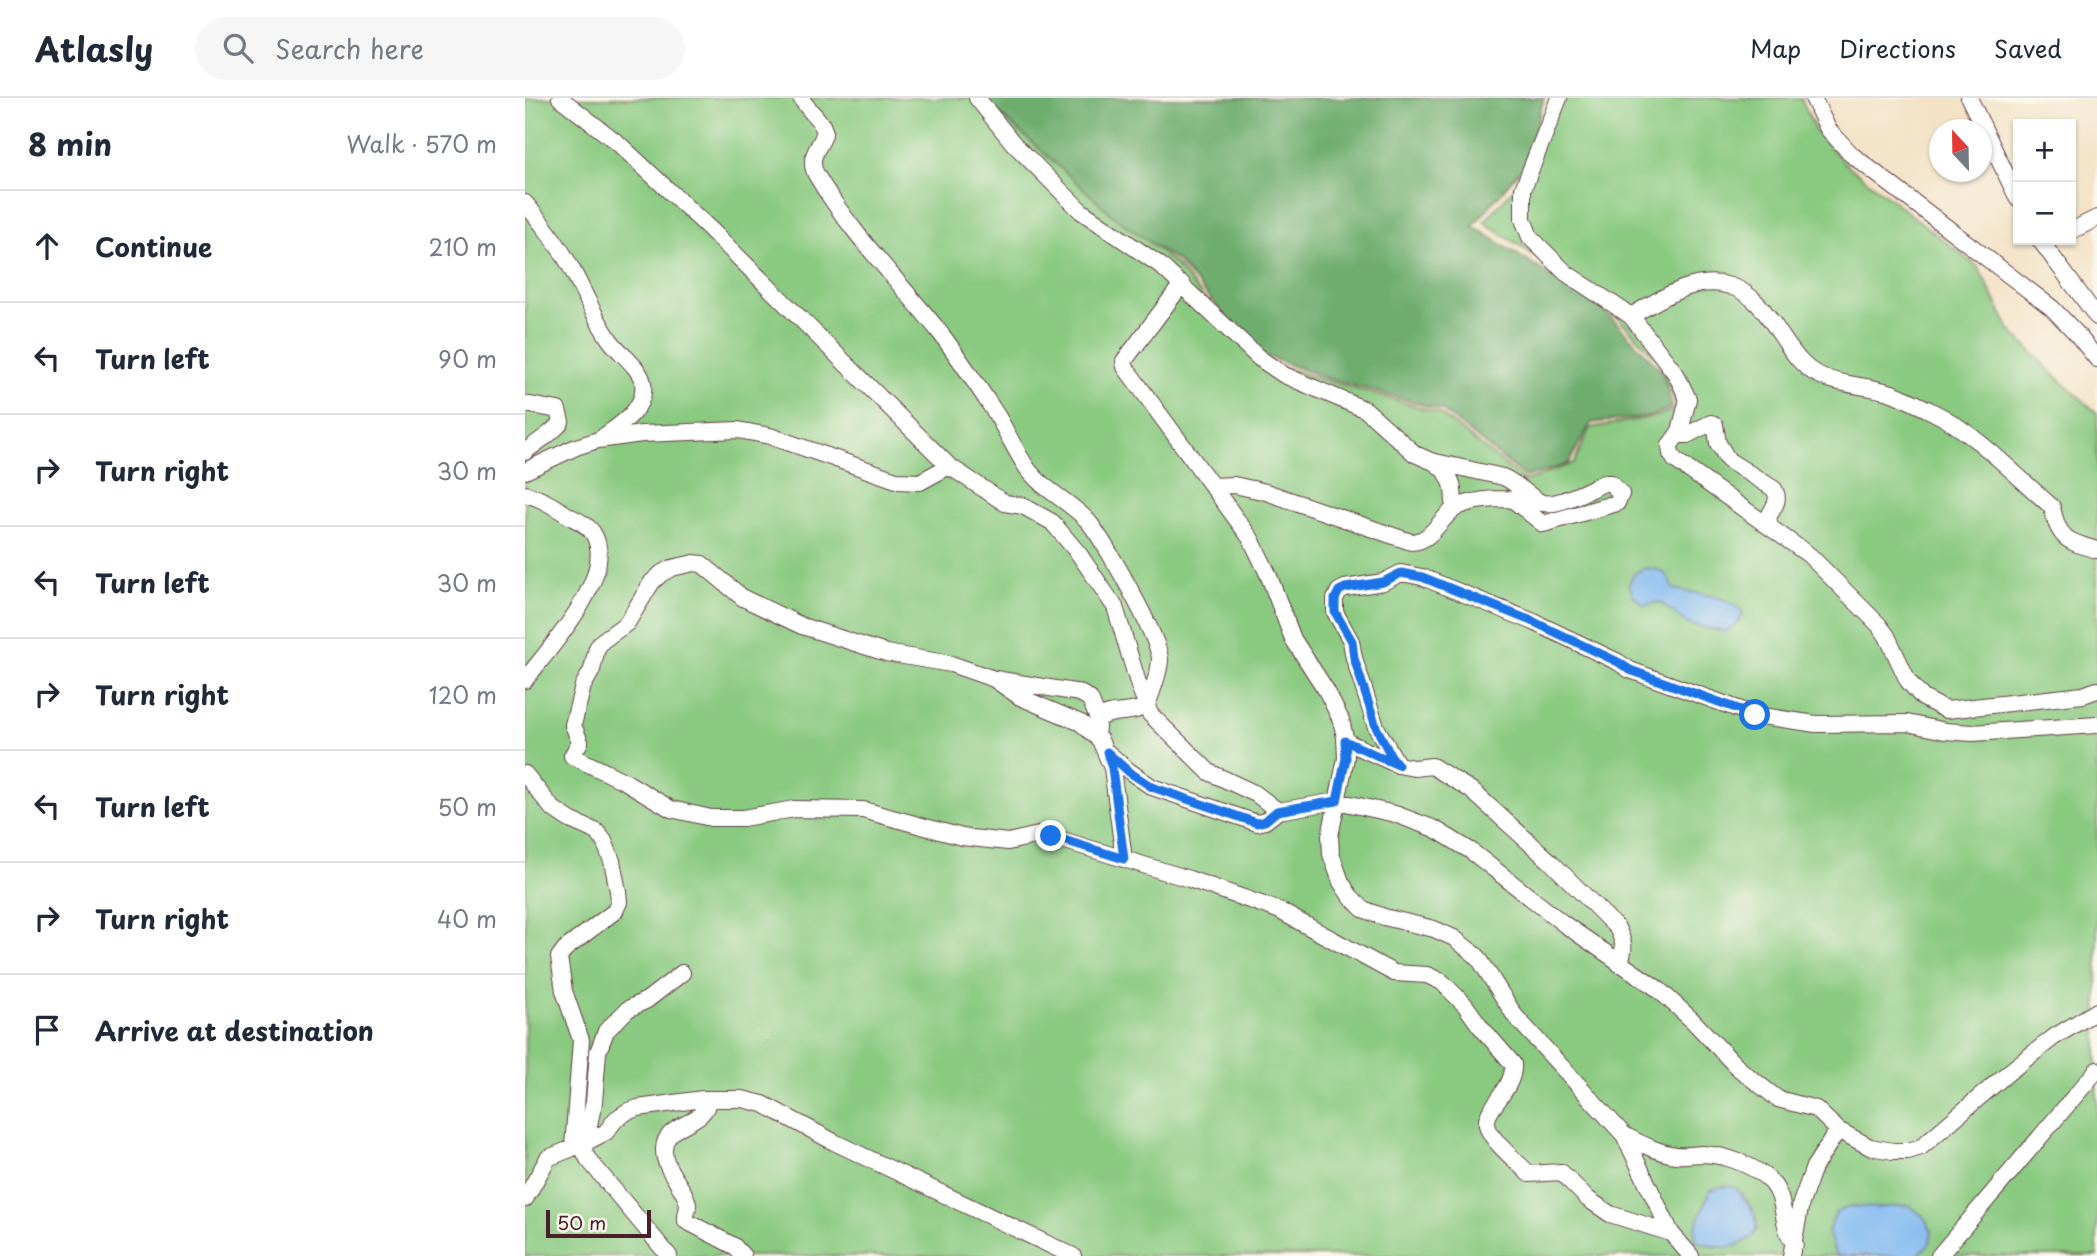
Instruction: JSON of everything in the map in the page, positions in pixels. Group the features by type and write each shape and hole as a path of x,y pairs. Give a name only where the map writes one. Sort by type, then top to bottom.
{"lane":[{"path":"560,98 619,144 681,202 949,466 1005,503 1023,506 1052,522 1079,554 1115,607 1150,714 1209,772 1256,794 1277,811"},
{"path":"801,98 823,127 824,134 811,158 811,166 830,197 882,265 939,331 998,418 1029,470 1088,520 1103,538 1149,628 1160,661 1147,705 1136,711 1104,715 1097,728"},
{"path":"977,98 1013,143 1081,211 1160,265 1259,358 1284,374 1366,410 1415,454 1514,482 1542,503 1552,504 1604,483 1611,483 1618,488 1621,499 1612,505 1587,510 1549,524 1537,521 1512,499 1496,499 1454,509 1428,537 1419,542 1411,542 1266,492 1234,485 1214,486"},
{"path":"1559,98 1524,189 1523,219 1530,237 1566,273 1631,316 1676,374 1688,399 1678,435 1670,445 1675,460 1809,555 1879,625 1908,681 1923,698 1946,710 2083,695 2097,690"},
{"path":"1813,98 1828,129 1852,155 2052,308 2097,359"},
{"path":"1969,98 2013,189"},
{"path":"525,202 567,261 610,340 638,372 643,382 642,397 636,408 624,422 599,440"},
{"path":"2076,228 2097,218"},
{"path":"2048,245 2097,317"},
{"path":"1631,316 1690,286 1708,283 1732,286 1753,300 1773,322 1802,364 1819,375 1891,393 1934,412 1969,435 2052,507 2061,535 2081,546 2097,550"},
{"path":"1182,284 1124,361 1125,367 1251,539 1268,574 1293,639 1327,690 1341,720 1346,758 1330,836 1331,854 1341,882 1363,909 1384,918 1434,929 1454,938 1478,957 1515,1016 1624,1135 1671,1233 1691,1256"},
{"path":"525,404 558,410 561,422 525,452"},
{"path":"1678,435 1687,435 1711,423 1715,425 1718,443 1728,460 1774,489 1777,494 1776,506 1767,518 1770,526"},
{"path":"525,471 576,447 599,440 642,434 738,430 779,439 899,481 920,482 949,466"},
{"path":"1433,461 1450,477 1455,491 1454,509"},
{"path":"1455,491 1485,472"},
{"path":"525,494 549,504 589,528 597,540 598,553 588,594 578,612 525,680"},
{"path":"1124,859 1112,768 1097,728 1090,699 1080,693 994,679 951,664 886,653 802,626 743,598 702,564 672,568 652,582 627,623 602,640 583,687 573,725 580,742 572,756 626,782 671,809 711,818 743,818 794,809 863,810 962,837 1008,842 1043,834 1278,910 1394,973 1427,975 1442,982 1465,1005 1513,1063 1511,1083 1487,1115 1486,1125 1491,1134 1529,1174 1561,1172 1588,1199 1610,1214 1671,1233"},
{"path":"1398,765 1376,727 1354,658 1352,641 1335,612 1335,599 1339,591 1345,588 1383,582 1401,573 1422,577 1534,622 1630,670 1755,715 1816,724 1907,723 1945,731 1972,733 2097,725"},
{"path":"994,679 1020,697 1097,728"},
{"path":"1345,741 1398,765 1414,768 1432,766 1471,790 1551,862 1617,928 1625,952 1619,964"},
{"path":"1107,752 1140,779 1171,794 1257,823 1265,821 1277,811 1337,801 1395,814 1435,829 1471,851 1619,964 1658,989 1738,1068 1778,1099 1816,1109 1838,1130 1870,1147 1893,1151 1908,1151 1921,1147 2009,1072 2055,1037 2097,1010"},
{"path":"525,774 552,808 570,820 597,831 609,851 618,891 619,902 615,911 565,949 559,957 564,991 581,1040 579,1145 669,1256"},
{"path":"579,1145 594,1102 598,1052 606,1031 616,1018 628,1009 647,1000 683,974"},
{"path":"1940,1256 2097,1070"},
{"path":"525,1199 548,1158 606,1132 616,1119 628,1111 708,1100 742,1099 763,1104 834,1142 1073,1256"},
{"path":"708,1100 706,1110 700,1117 677,1128 667,1139 664,1147 665,1158 688,1206 686,1221 734,1246 743,1256"},
{"path":"1793,1250 1801,1203 1814,1167 1838,1130"},
{"path":"1624,1135 1653,1149 1674,1155 1706,1154 1737,1162 1760,1172 1774,1185 1793,1250"}],"green space":[{"path":"525,98 980,98 1176,265 1256,360 1439,413 1525,481 1574,463 1590,428 1659,416 1677,408 1659,360 1601,300 1484,222 1531,169 1554,98 1801,98 1815,130 1846,164 1978,267 2010,330 2097,413 2097,1256 525,1256"},
{"path":"983,98 1544,98 1526,163 1473,226 1604,310 1662,371 1672,407 1652,416 1591,423 1568,464 1525,477 1442,410 1327,378 1259,354 1177,261 1118,220"}],"water":[{"path":"1644,568 1663,572 1673,589 1721,598 1743,613 1737,624 1725,632 1688,624 1660,602 1644,605 1633,595 1629,584 1633,575"},
{"path":"1724,1186 1736,1188 1747,1201 1755,1216 1756,1230 1752,1237 1731,1247 1696,1241 1695,1229 1710,1190"},
{"path":"1908,1205 1923,1216 1932,1231 1930,1243 1917,1256 1836,1256 1828,1232 1836,1212 1852,1206 1876,1208"}],"route":[{"path":"1051,836 1124,859 1112,768 1107,752 1129,772 1152,787 1257,823 1265,821 1277,811 1337,801 1346,758 1345,741 1398,765 1376,727 1354,658 1352,641 1335,612 1335,599 1339,591 1345,588 1383,582 1401,573 1422,577 1534,622 1630,670 1755,715"}]}
